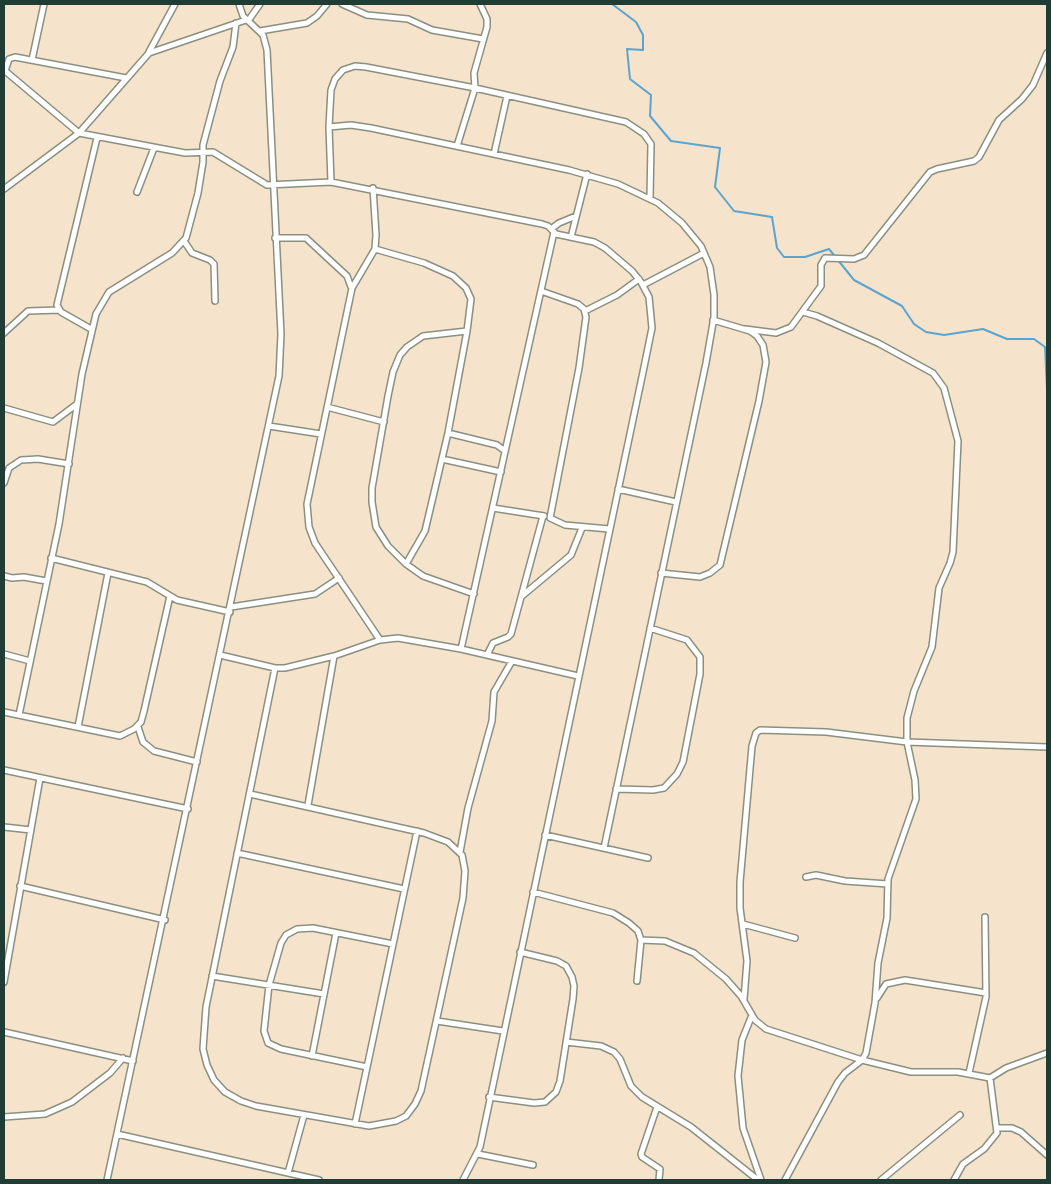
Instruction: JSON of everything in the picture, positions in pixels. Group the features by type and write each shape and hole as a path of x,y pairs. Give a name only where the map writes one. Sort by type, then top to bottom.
{"street":[{"path":"32,60 44,4"},
{"path":"4,189 79,133 149,53 176,4"},
{"path":"107,1180 269,426 281,357 267,50 260,31 247,21 240,12 239,4"},
{"path":"149,53 236,23 247,21 260,4"},
{"path":"260,31 307,23 317,16 327,4"},
{"path":"342,4 367,15 408,19 432,30 483,39"},
{"path":"457,146 475,88 473,78 487,19 480,4"},
{"path":"19,715 51,558 78,404 98,306 109,292 172,253 184,241 190,227 198,193 202,153 220,81 233,47 236,23"},
{"path":"713,320 745,329 776,333 791,327 821,286 821,265 825,258 854,259 864,255 930,172 974,161 979,157 999,120 1022,100 1033,85 1047,52"},
{"path":"126,78 32,60 11,58 4,70 79,133 96,138 185,153 217,153 262,184 272,186 331,182 372,188 542,224 571,237 599,244 621,259 639,279 651,306 651,333 478,1154 463,1180"},
{"path":"331,182 329,126 334,83 339,74 349,68 366,67 475,88 614,119 638,130 648,139 653,148 650,198"},
{"path":"494,154 507,96"},
{"path":"329,126 360,126 587,174 618,184 650,198 690,230 704,253 713,280 713,320 604,848"},
{"path":"59,310 58,302 96,138"},
{"path":"137,192 154,148"},
{"path":"571,237 587,174"},
{"path":"372,188 376,235 374,249 352,288 308,495 308,518 315,543 380,640"},
{"path":"461,649 541,292 552,230 559,222 576,216"},
{"path":"275,238 306,238 347,276 352,288"},
{"path":"184,241 192,253 212,261 215,301"},
{"path":"374,249 438,269 463,284 470,300 467,331 448,433 425,531 406,564"},
{"path":"643,285 704,253"},
{"path":"585,311 610,300 639,279"},
{"path":"541,292 574,302 585,311"},
{"path":"4,333 28,311 59,310 92,329"},
{"path":"550,518 579,368 585,311"},
{"path":"785,1180 838,1082 845,1073 862,1060 870,1040 878,963 888,918 888,884 893,860 916,799 914,774 907,742 909,709 932,647 939,588 953,552 959,457 956,430 944,388 933,373 878,343 803,312"},
{"path":"661,573 700,577 715,570 723,559 766,362 760,340 745,329"},
{"path":"467,331 423,336 403,351 393,372 372,488 373,515 376,527 388,546 406,564 424,576 474,594"},
{"path":"4,408 53,422 78,404"},
{"path":"327,407 384,422"},
{"path":"269,426 321,434"},
{"path":"448,433 491,443 505,451"},
{"path":"4,483 9,468 21,460 38,459 69,464"},
{"path":"442,459 501,472"},
{"path":"618,488 676,502"},
{"path":"493,508 543,516 565,525 609,529"},
{"path":"487,655 493,643 510,636 543,516"},
{"path":"522,596 572,555 582,528"},
{"path":"51,558 153,584 177,600 230,610 315,594 339,578"},
{"path":"78,727 108,573"},
{"path":"4,576 12,578 22,576 46,581"},
{"path":"4,712 120,736 138,726 144,711 170,596"},
{"path":"616,789 653,790 664,788 678,774 683,762 700,674 700,657 687,640 650,628"},
{"path":"220,655 275,668 334,656 380,640 411,639 578,676"},
{"path":"4,654 30,661"},
{"path":"308,805 334,656"},
{"path":"459,852 468,808 492,721 494,692 512,661"},
{"path":"250,794 308,805 417,831 448,842 459,852 464,862 465,888 421,1091 415,1104 406,1116 396,1122 376,1126 355,1124 241,1101 225,1092 214,1080 207,1065 202,1041 206,1007 275,668"},
{"path":"138,726 143,742 157,753 197,762"},
{"path":"744,1000 747,961 740,882 752,746 756,733 760,730 826,732 907,742 1047,747"},
{"path":"4,770 188,809"},
{"path":"4,982 6,953 40,778"},
{"path":"4,827 30,830"},
{"path":"355,1124 417,831"},
{"path":"545,835 648,858"},
{"path":"237,853 404,889"},
{"path":"806,877 816,875 888,884"},
{"path":"20,886 164,920"},
{"path":"533,892 613,913 629,922 638,931 641,940 637,980"},
{"path":"969,1074 986,993 985,917"},
{"path":"743,924 795,938"},
{"path":"367,1067 273,1047 266,1040 264,1031 264,1015 269,985 277,952 284,938 289,933 308,928 393,944"},
{"path":"312,1056 336,933"},
{"path":"641,940 665,941 694,953 726,980 744,1000 752,1015 762,1027 770,1032 862,1060 911,1072 969,1074 990,1078 1006,1068 1047,1053"},
{"path":"489,1097 534,1103 551,1098 560,1081 573,998 572,977 566,966 557,961 520,952"},
{"path":"212,976 324,994"},
{"path":"875,1003 880,990 894,981 905,980 986,993"},
{"path":"752,1015 742,1040 738,1076 744,1128 759,1180"},
{"path":"437,1020 503,1030"},
{"path":"4,1032 133,1061"},
{"path":"566,1042 601,1046 614,1052 620,1059 631,1086 642,1097 691,1127 759,1180"},
{"path":"4,1117 45,1114 65,1106 110,1073 123,1058"},
{"path":"954,1180 963,1164 993,1140 998,1128 990,1078"},
{"path":"657,1107 641,1154 642,1157 660,1169 660,1180"},
{"path":"288,1173 304,1115"},
{"path":"881,1180 960,1116"},
{"path":"998,1128 1012,1128 1021,1132 1047,1155"},
{"path":"116,1134 319,1180"},
{"path":"478,1154 533,1165"}],"waterway":[{"path":"612,4 636,22 643,35 643,50 627,49 630,79 651,95 650,116 671,141 720,148 715,187 734,211 772,217 777,248 784,257 805,257 829,249 854,280 902,306 914,324 926,332 944,335 983,329 1007,339 1034,339 1045,347 1047,389"}]}
